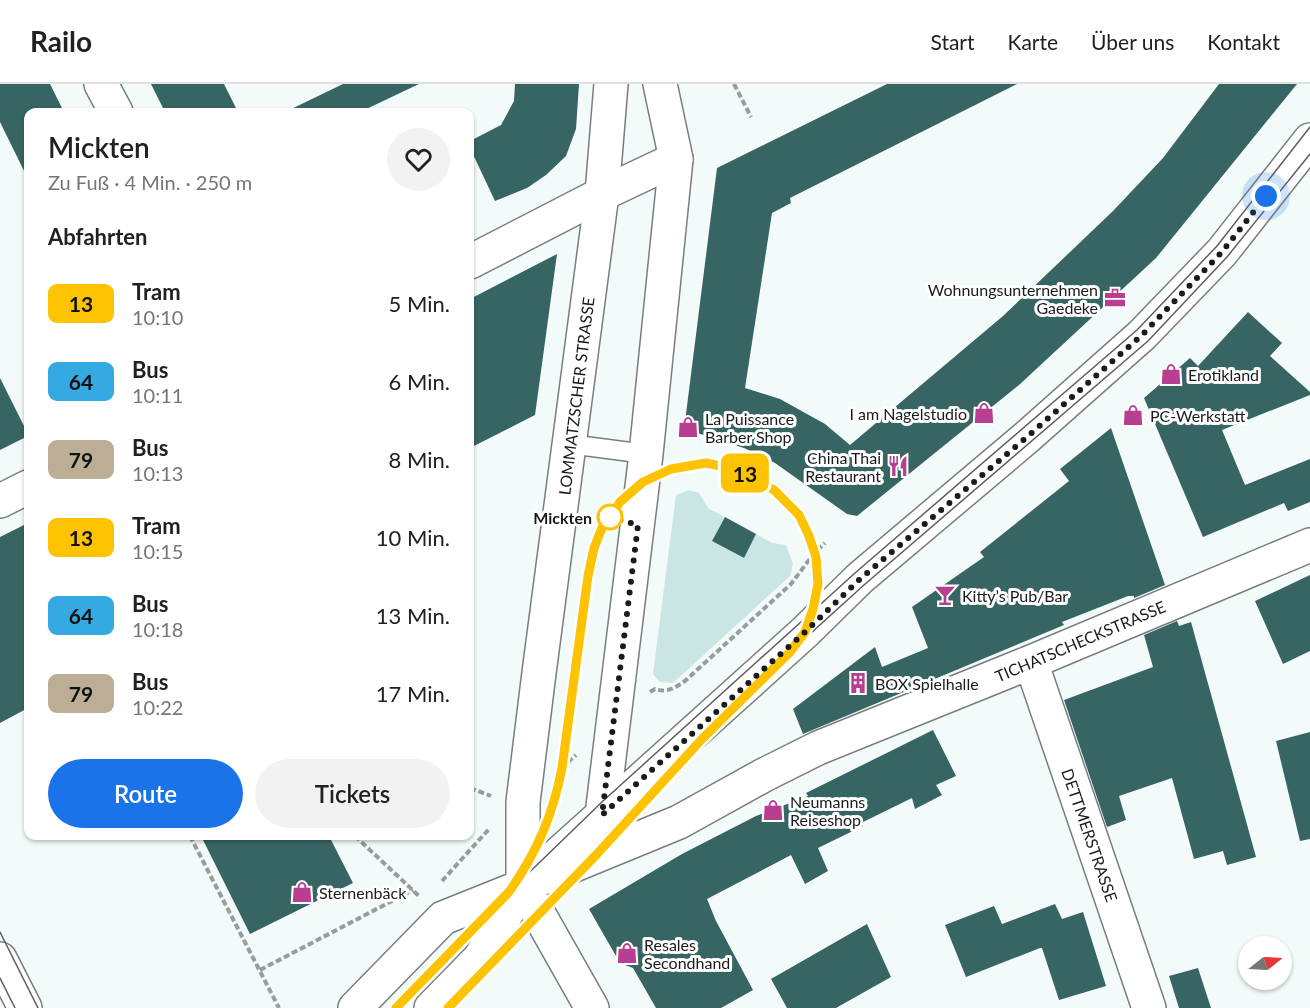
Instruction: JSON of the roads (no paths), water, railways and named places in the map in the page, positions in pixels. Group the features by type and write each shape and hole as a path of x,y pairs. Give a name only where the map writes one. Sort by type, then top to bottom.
{"main road":[{"path":"101,84 114,108"},
{"name":"LOMMATZSCHER STRASSE","path":"523,886 523,802 602,194 611,84"},
{"path":"602,815 646,454 676,159 660,84"},
{"path":"431,1008 480,958 523,886 805,632 860,579 1027,437 1142,335 1222,252 1310,140"},
{"path":"474,260 676,159"},
{"path":"0,501 24,489"},
{"name":"TICHATSCHECKSTRASSE","path":"356,1008 443,918 679,822 818,748 1310,545"},
{"name":"DETTMERSTRASSE","path":"1031,662 1149,1008"},
{"path":"523,886 592,1008"},
{"path":"0,959 25,1008"}],"lane":[{"path":"569,444 646,454"}],"tram line":[{"path":"396,1008 509,892 603,801 855,573 1137,330 1217,246 1310,127"},
{"path":"448,1008 597,854 718,722 790,652 864,585 1148,341 1227,257 1310,154"},
{"name":"13","path":"396,1008 509,892 544,834 556,798 562,768 588,576 594,548 602,528 620,502 643,482 671,469 706,463 740,470 774,490 799,515 809,536 816,557 818,584 805,632 790,652 718,722 597,854 448,1008"},
{"path":"521,875 548,820 564,761 584,603 594,549 609,516 620,502 646,481 674,469 704,465 734,470 761,482 785,501 804,526 816,556 818,570 813,610"},
{"path":"0,932 38,1008"},
{"path":"0,978 15,1008"}],"place":[{"name":"Wohnungsunternehmen Gaedeke","path":"1115,298"},
{"name":"Erotikland","path":"1171,374"},
{"name":"I am Nagelstudio","path":"984,413"},
{"name":"PC-Werkstatt","path":"1133,415"},
{"name":"La Puissance Barber Shop","path":"688,427"},
{"name":"China Thai Restaurant","path":"898,466"},
{"name":"Mickten","path":"610,517"},
{"name":"Kitty’s Pub/Bar","path":"945,595"},
{"name":"BOX Spielhalle","path":"858,683"},
{"name":"Neumanns Reiseshop","path":"773,810"},
{"name":"Sternenbäck","path":"302,892"},
{"name":"Resales Secondhand","path":"627,953"}]}
